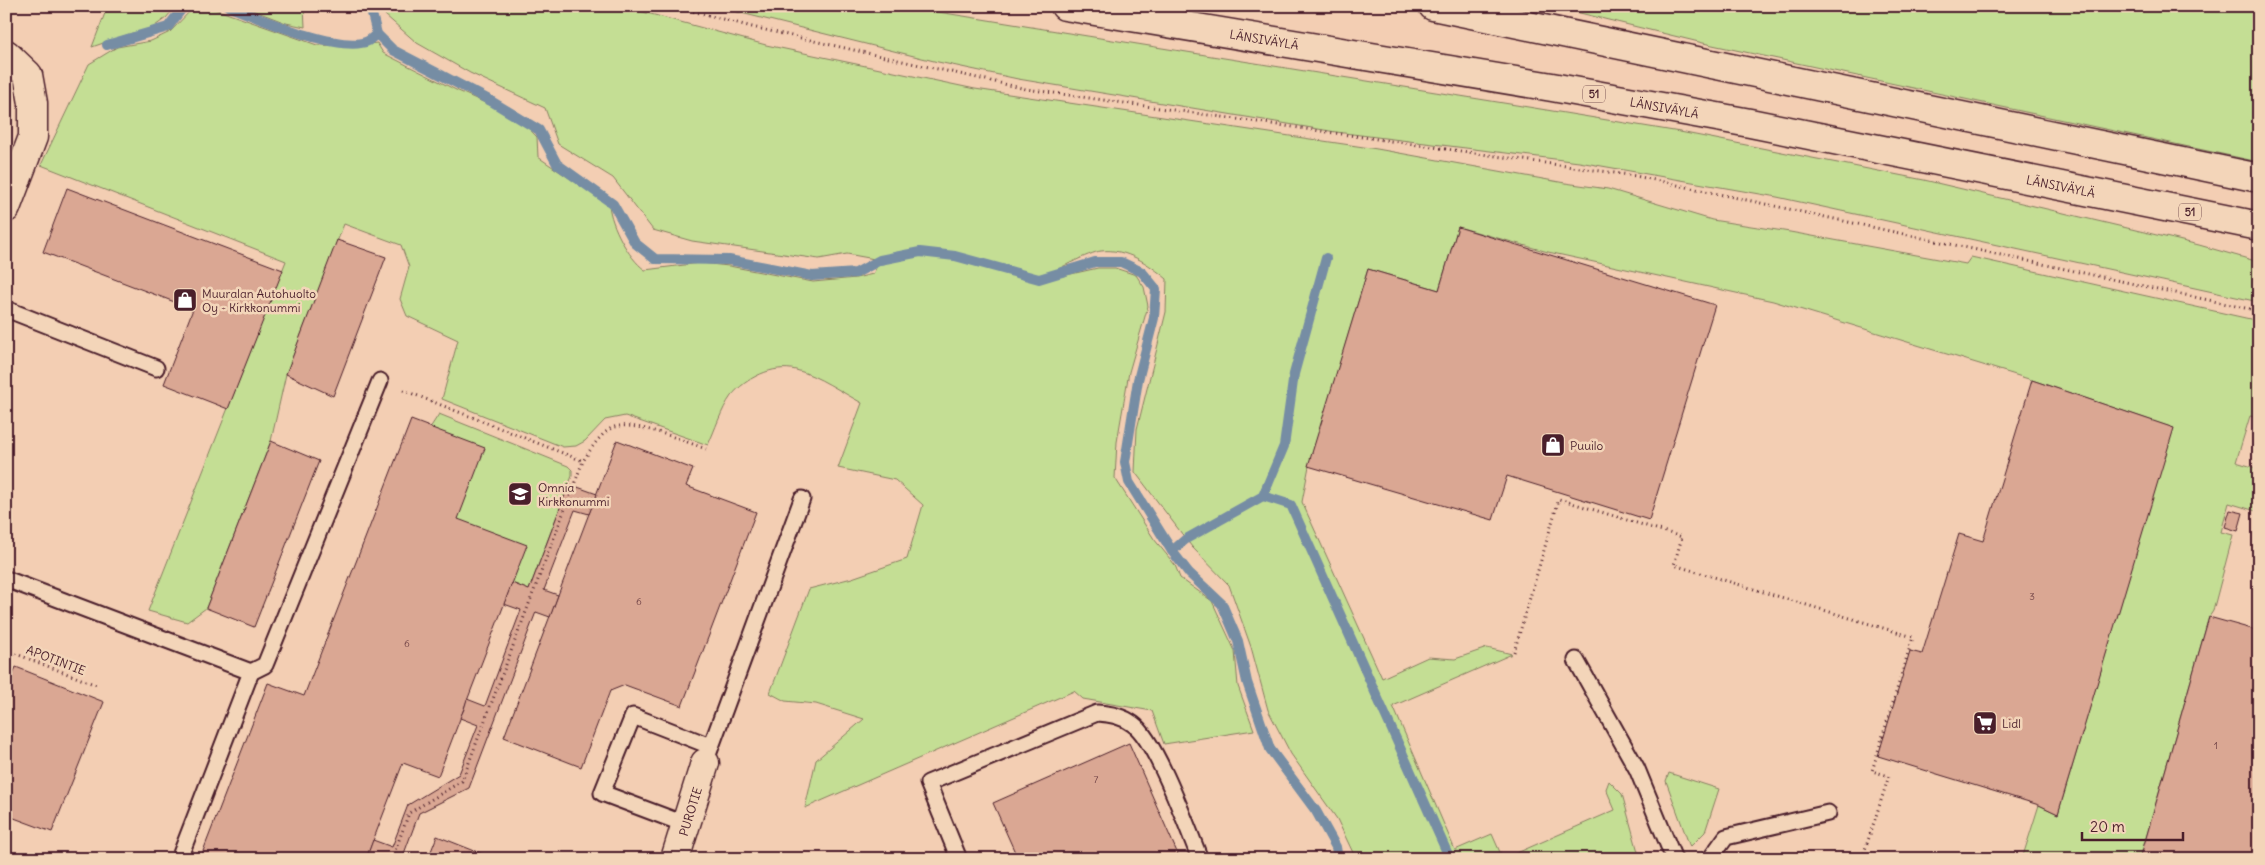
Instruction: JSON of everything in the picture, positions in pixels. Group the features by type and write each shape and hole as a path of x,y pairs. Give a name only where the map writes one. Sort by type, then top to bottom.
{"main road":[{"name":"LÄNSIVÄYLÄ","path":"1065,6 1599,95 1750,123 2259,226"},
{"path":"1433,6 2259,178"},
{"path":"6,54 28,75 33,103 33,137 6,208"},
{"name":"PUROTIE","path":"675,859 708,754"}],"lane":[{"path":"6,310 156,368"},
{"path":"179,859 252,672 265,664 380,381"},
{"path":"687,825 602,793 633,716 708,754 802,499"},
{"path":"6,579 252,672"},
{"path":"1576,660 1637,769 1674,859"},
{"path":"959,859 928,783 1097,713 1114,714 1134,725 1151,744 1200,859"},
{"path":"1710,859 1726,837 1828,813"}],"path":[{"path":"674,6 752,27 1026,89 1636,176 2259,310"},
{"path":"380,381 583,462"},
{"path":"392,859 409,813 462,781 583,462 596,441 611,427 630,425 706,449"},
{"path":"1514,652 1559,499 1682,537 1674,565 1913,637 1872,771 1889,776 1862,859"},
{"name":"APOTINTIE","path":"6,650 99,686"}],"green space":[{"path":"105,6 176,6 166,18 148,31 132,33 92,47 107,8"},
{"path":"242,6 304,6 305,27 286,23"},
{"path":"385,6 621,6 766,45 975,89 1377,149 1608,189 1712,220 1966,264 1971,257 2259,321 2259,418 2250,416 2236,462 2259,469 2259,501 2256,511 2229,503 2221,532 2233,535 2213,611 2209,617 2140,859 2022,859 2039,805 2058,814 2173,428 2032,380 1773,301 1548,252 1458,227 1439,290 1368,269 1309,466 1302,502 1382,678 1428,657 1455,659 1487,648 1512,654 1393,706 1455,850 1492,834 1503,859 1356,859 1337,819 1291,754 1268,710 1251,647 1229,585 1192,547 1135,472 1137,429 1166,312 1167,279 1137,258 1119,252 1096,252 1041,278 1062,276 1098,268 1115,268 1136,275 1144,287 1148,306 1129,372 1117,442 1115,478 1154,539 1175,565 1180,578 1212,601 1235,651 1238,686 1254,730 1164,744 1152,711 1083,699 1074,691 805,808 816,760 864,719 816,704 785,701 770,693 809,589 852,578 907,559 923,505 895,480 838,468 862,403 805,373 796,370 778,369 760,374 737,389 727,402 708,445 625,416 605,420 585,441 576,446 563,447 442,399 458,340 407,316 400,299 409,267 401,245 344,224 286,374 271,441 206,608 187,622 148,611 286,261 41,165 89,64 117,47 151,41 170,32 193,8 209,7 317,45 349,46 377,43 383,53 456,90 519,118 537,137 538,157 609,205 613,222 621,240 632,258 645,270 700,263 729,266 813,282 856,278 873,274 880,260 847,254 819,259 692,241 653,230 613,178 558,144 545,108 470,73 417,43 385,15"},
{"path":"713,6 901,6 1680,132 1924,180 2199,245 2259,262 2259,302 1777,197 1579,162 1336,132 1018,79 938,62"},
{"path":"1551,6 2259,6 2259,162 1703,43"},
{"path":"439,414 568,466 572,470 572,476 529,590 512,583 458,519 430,428"},
{"path":"1669,773 1719,789 1705,832 1690,847 1666,781"},
{"path":"1609,781 1622,794 1640,859 1503,859 1615,810 1606,789"}],"building":[{"path":"67,188 283,270 228,409 164,384 193,309 43,252"},
{"path":"1458,227 1715,305 1649,520 1507,476 1493,520 1308,466 1368,269 1439,290"},
{"path":"337,240 386,257 333,396 286,374"},
{"path":"2032,380 2174,428 2058,814 2039,805 1878,756 1910,651 1922,654 1959,534 1983,541"},
{"path":"411,420 485,448 458,519 527,545 438,776 403,763 366,859 200,859 268,683 304,696"},
{"path":"617,440 693,469 686,486 756,512 682,706 625,685 610,691 581,767 504,737"},
{"path":"271,441 319,461 254,627 206,608"},
{"path":"569,484 597,494 589,514 575,510 544,590 558,595 550,617 536,612 469,788 419,813 402,859 366,859 373,840 392,847 408,805 459,774 478,725 460,718 467,699 485,706 521,610 504,604 512,583 529,590"},
{"path":"2230,510 2243,513 2238,531 2225,527"},
{"path":"2209,617 2259,631 2259,859 2140,859"},
{"path":"16,667 104,702 52,832 6,815 6,692"},
{"path":"1129,743 1180,859 1018,859 993,803"},
{"path":"437,836 495,859 428,859"}],"waterway":[{"path":"107,45 168,27 184,6"},
{"path":"228,6 277,25 319,39 339,43 355,44 368,41 377,34"},
{"path":"370,6 377,34 393,50 491,101 539,130 557,164 613,204 635,243 655,259 729,260 812,276 856,273 880,260 920,252 955,256 1039,279 1095,262 1121,262 1142,272 1156,289 1154,318 1138,380 1125,462 1129,482 1172,551 1189,573 1222,604 1238,641 1247,682 1270,749 1316,811 1336,847 1338,859"},
{"path":"1172,551 1186,539 1263,496 1284,446 1294,374 1326,258"},
{"path":"1263,496 1291,505 1450,859"}],"place":[{"name":"Muuralan Autohuolto Oy - Kirkkonummi","path":"185,300"},
{"name":"Puuilo","path":"1553,445"},
{"name":"Omnia Kirkkonummi","path":"520,494"},
{"name":"Lidl","path":"1985,723"}]}
